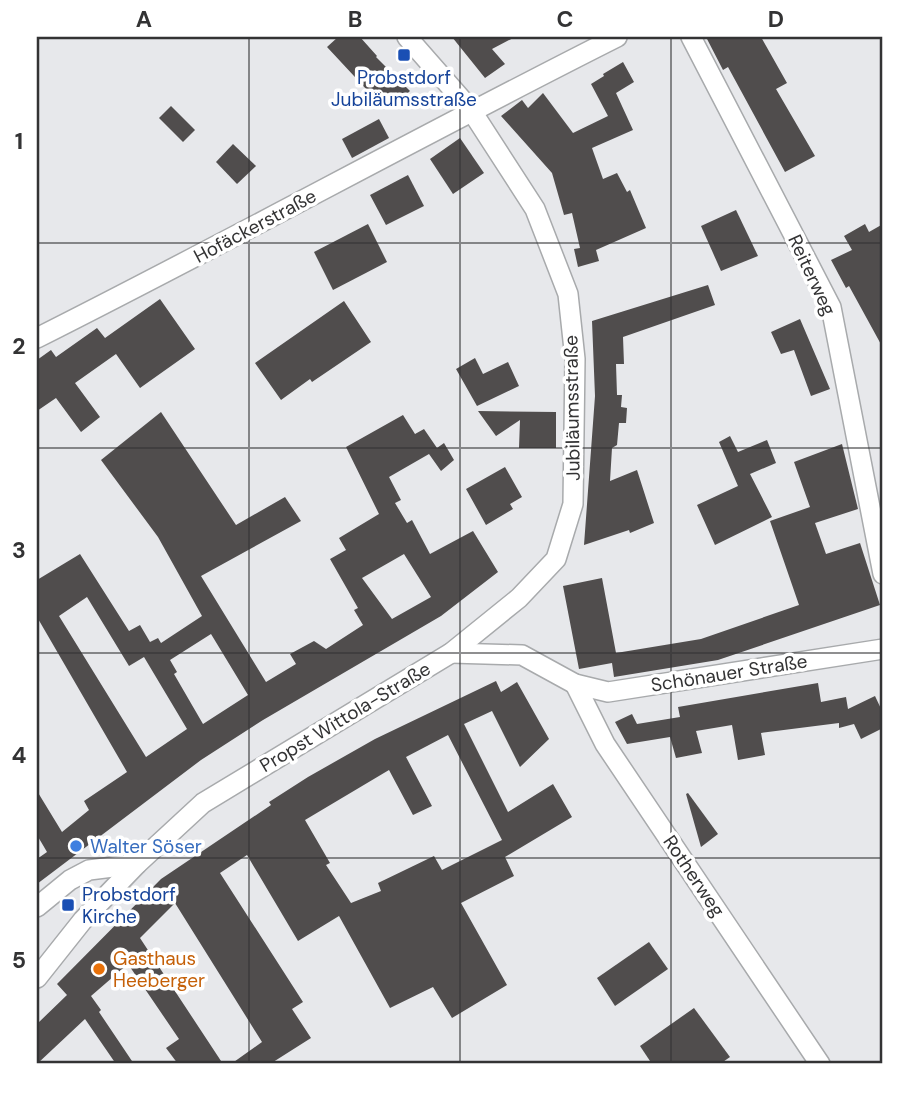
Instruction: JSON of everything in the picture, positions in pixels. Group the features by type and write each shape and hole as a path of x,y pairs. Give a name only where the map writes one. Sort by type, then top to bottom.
{"street":[{"name":"Jubiläumsstraße","path":"407,37 471,110 535,209 568,294 575,359 573,504 556,559 519,598 451,653"},
{"name":"Hofäckerstraße","path":"37,338 192,260 471,110 617,37"},
{"name":"Reiterweg","path":"691,37 831,307 883,574"},
{"name":"Schönauer Straße","path":"575,684 608,692 883,649"},
{"name":"Propst Wittola-Straße","path":"37,978 83,920 137,864 203,803 451,653 522,655 575,684"},
{"name":"Rotherweg","path":"575,684 605,744 820,1064"},
{"path":"37,907 70,880 89,870 137,864"}],"building":[{"path":"338,37 360,37 410,91 393,106 389,100 381,105 327,47"},
{"path":"452,37 515,37 492,49 505,64 485,78"},
{"path":"706,37 761,37 787,83 776,89 815,156 785,172 728,67 723,70"},
{"path":"623,62 634,82 616,93 633,130 592,148 603,179 617,173 627,192 630,190 646,228 596,250 599,261 578,267 574,249 580,248 572,213 564,215 552,173 501,116 522,100 528,108 543,93 573,133 608,116 591,84"},
{"path":"171,106 195,130 183,142 159,118"},
{"path":"379,119 389,138 352,158 342,139"},
{"path":"460,138 484,173 453,194 430,159"},
{"path":"233,144 256,166 237,184 216,162"},
{"path":"408,175 424,206 386,225 370,195"},
{"path":"736,210 758,256 721,271 701,226"},
{"path":"368,224 387,262 333,290 314,252"},
{"path":"865,224 869,232 883,224 883,348 849,286 846,288 831,260 852,250 844,236"},
{"path":"708,285 715,305 623,337 624,364 616,364 617,395 622,395 621,407 627,408 626,423 619,423 617,445 612,448 610,481 637,470 654,523 630,533 629,530 584,545 595,396 592,321"},
{"path":"160,299 195,349 140,388 116,354 75,383 100,417 81,432 56,398 37,411 37,360 51,350 56,357 97,328 105,338"},
{"path":"344,301 371,342 281,400 255,363"},
{"path":"800,319 830,389 811,396 794,350 781,354 771,332"},
{"path":"475,358 483,374 508,362 519,386 477,406 456,369"},
{"path":"478,411 556,412 556,448 519,448 520,420 496,436"},
{"path":"161,412 236,525 285,497 301,521 201,576 266,682 296,664 290,654 314,641 326,649 363,625 354,610 358,608 330,559 346,550 339,538 379,514 346,447 403,415 415,434 424,429 437,448 444,443 454,460 441,471 429,454 389,477 401,500 395,503 407,523 412,520 430,554 473,531 498,572 441,616 263,720 201,760 37,884 37,859 47,852 37,835 37,791 62,832 89,810 84,801 127,772 37,617 37,580 80,554 129,631 140,625 150,642 158,638 161,643 202,616 158,537 101,460","holes":["404,554 431,597 392,619 362,578","87,597 129,666 144,657 187,729 146,757 59,616","211,634 248,695 203,724 174,674 177,672 170,660"]},
{"path":"730,436 738,452 767,440 776,463 750,474 772,517 715,545 697,505 738,486 719,442"},
{"path":"842,444 858,509 815,523 826,554 860,543 880,605 718,660 614,677 612,663 579,669 563,586 602,578 616,653 701,639 799,605 770,521 810,507 794,462"},
{"path":"505,467 522,497 510,504 513,509 486,525 466,489"},
{"path":"496,681 501,692 517,682 549,739 520,767 492,711 464,724 508,812 553,784 572,817 505,857 514,876 461,903 507,985 452,1018 433,987 390,1008 339,916 298,941 247,855 220,873 303,1002 292,1009 311,1038 270,1064 231,1064 262,1042 175,903 140,938 223,1064 178,1064 166,1048 179,1039 128,964 91,996 134,1064 116,1064 85,1019 37,1064 37,1024 67,995 57,984 161,879 271,805 269,802 375,739","holes":["448,735 502,840 442,870 434,856 378,883 381,891 351,903 326,865 330,863 305,820 389,770 413,815 432,806 406,757"]},
{"path":"818,683 821,702 846,697 848,709 875,696 883,713 883,728 861,739 854,724 839,728 839,723 761,733 765,755 738,760 732,725 696,731 702,753 676,758 670,737 627,744 615,722 632,714 637,724 680,717 678,707"},
{"path":"688,793 718,834 701,847 686,794"},
{"path":"649,942 668,969 615,1006 597,978"},
{"path":"694,1008 730,1057 720,1064 652,1064 640,1046"}],"place":[{"name":"Probstdorf Jubiläumsstraße","path":"404,55"},
{"name":"Walter Söser","path":"76,846"},
{"name":"Probstdorf Kirche","path":"68,905"},
{"name":"Gasthaus Heeberger","path":"99,969"}]}
